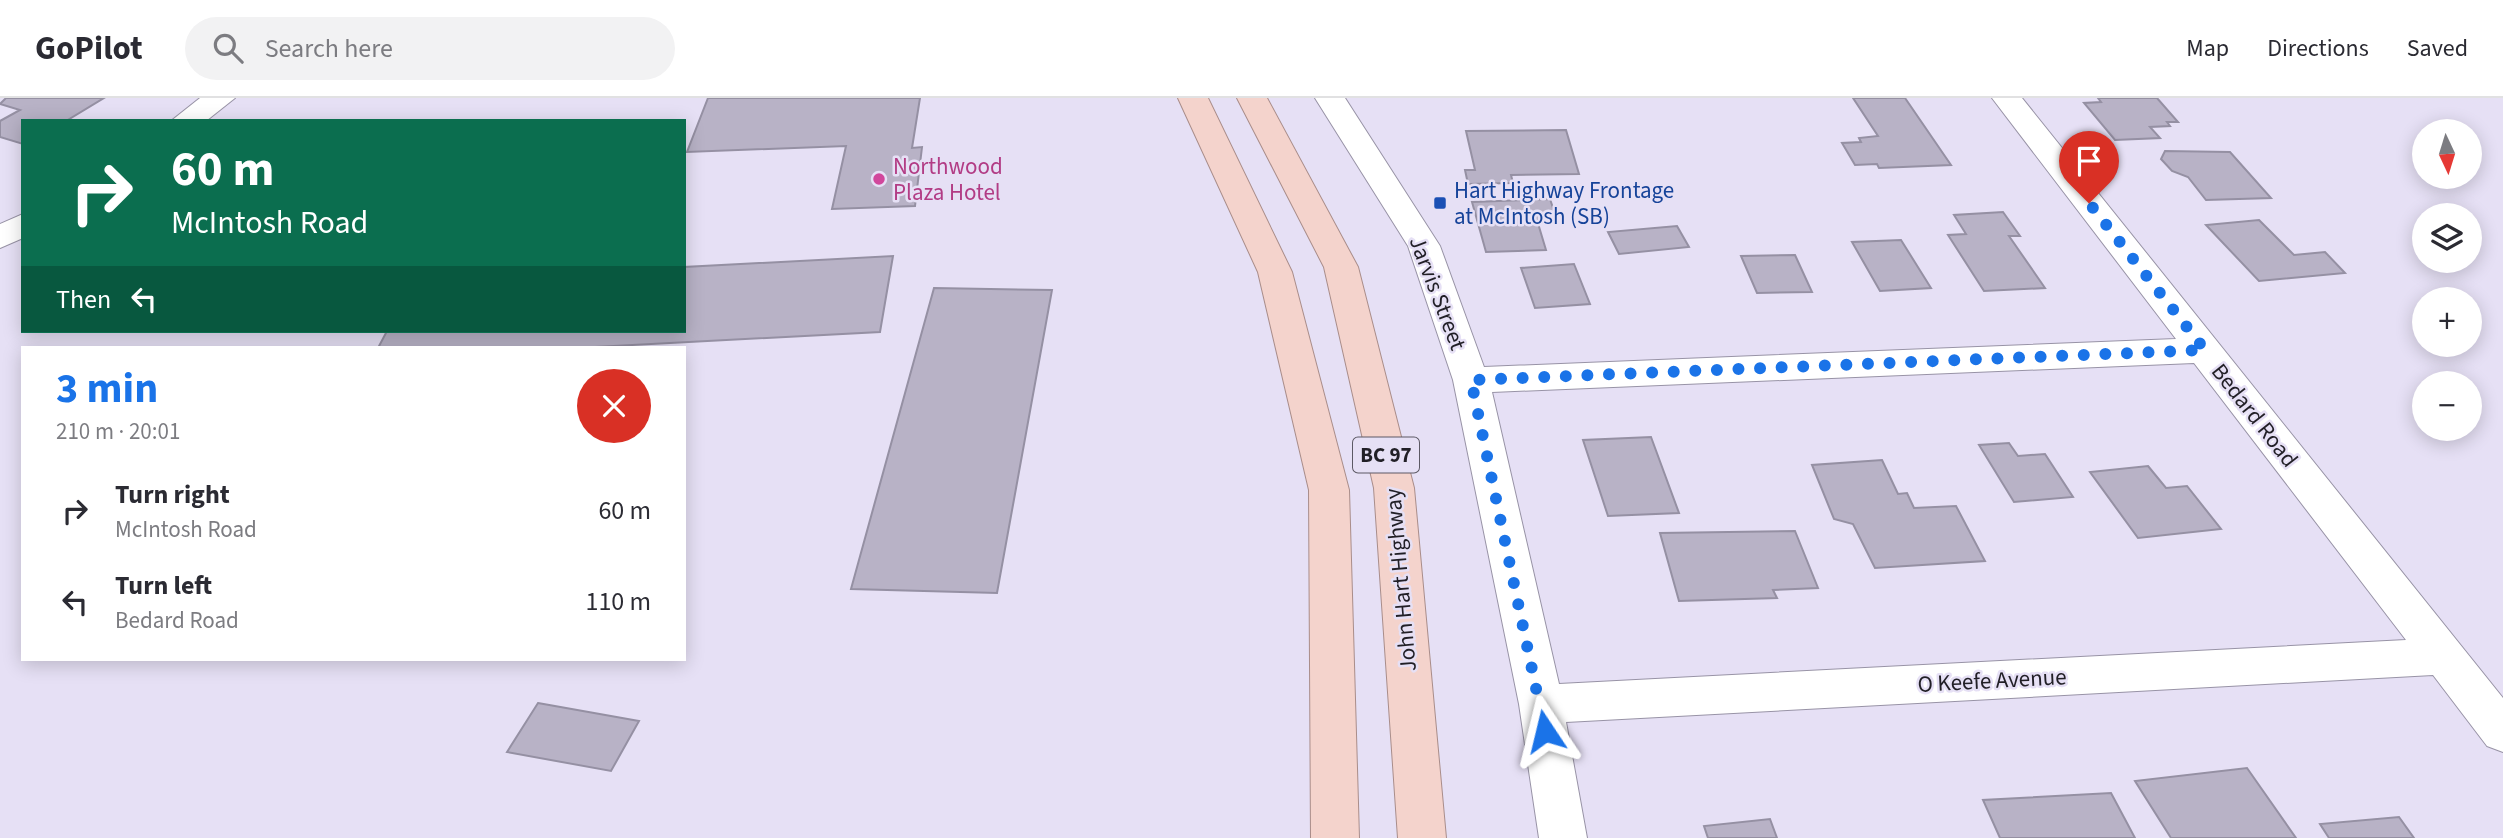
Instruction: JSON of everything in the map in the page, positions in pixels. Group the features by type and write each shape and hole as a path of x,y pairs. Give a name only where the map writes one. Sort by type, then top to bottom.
{"highway":[{"name":"BC 97","path":"1193,98 1275,272 1329,490 1335,838"},
{"name":"John Hart Highway","path":"1252,98 1341,267 1394,488 1422,838"}],"street":[{"path":"189,119 220,98"},
{"name":"Jarvis Street","path":"1330,98 1424,246 1471,380 1541,704 1563,838"},
{"name":"Bedard Road","path":"2007,98 2503,732"},
{"path":"0,238 21,225"},
{"path":"1471,380 2205,350"},
{"name":"O Keefe Avenue","path":"1541,704 2443,656"}],"building":[{"path":"6,98 104,98 69,119 21,119 21,143 0,137 0,121 20,110 0,104"},
{"name":"Northwood Plaza Hotel","path":"708,98 920,98 912,148 922,147 915,206 832,209 846,146 687,152"},
{"path":"1853,98 1905,98 1951,165 1879,168 1877,164 1855,165 1842,143 1861,142 1859,138 1878,136"},
{"path":"2098,98 2157,98 2178,122 2167,122 2170,126 2150,127 2160,138 2115,140 2084,103 2101,102"},
{"path":"1566,130 1579,174 1511,175 1513,183 1468,184 1465,170 1475,170 1466,131"},
{"path":"2165,151 2230,152 2271,198 2206,200 2188,177 2172,171 2161,159"},
{"path":"1550,199 1557,220 1537,220 1546,250 1486,252 1472,202"},
{"path":"2003,212 2020,236 2009,236 2045,288 1984,291 1948,235 1966,234 1954,215"},
{"path":"2259,220 2294,255 2325,252 2345,273 2259,281 2206,225"},
{"path":"1677,226 1689,247 1619,254 1608,232"},
{"path":"1901,240 1931,288 1880,291 1852,242"},
{"path":"1795,255 1812,292 1757,293 1741,256"},
{"path":"893,256 880,332 614,346 379,346 386,333 686,333 686,267"},
{"path":"1574,264 1590,304 1535,308 1521,268"},
{"path":"934,288 1052,290 997,593 851,589"},
{"path":"1651,437 1679,513 1608,516 1583,440"},
{"path":"2009,443 2018,456 2045,454 2073,497 2014,502 1979,445"},
{"path":"1882,460 1898,494 1907,493 1914,508 1956,506 1985,561 1875,568 1853,524 1834,519 1812,465"},
{"path":"2148,466 2166,488 2187,486 2221,529 2138,538 2090,472"},
{"path":"1795,531 1818,588 1773,590 1777,598 1679,601 1660,533"},
{"path":"538,703 639,721 611,771 507,752"},
{"path":"2247,768 2296,838 2171,838 2135,781"},
{"path":"2111,793 2135,838 2000,838 1983,800"},
{"path":"2399,817 2414,838 2329,838 2320,824"},
{"path":"1770,819 1777,838 1708,838 1704,826"}],"place":[{"name":"Northwood Plaza Hotel","path":"879,179"},
{"name":"Hart Highway Frontage at McIntosh (SB)","path":"1440,203"}],"route":[{"path":"1545,731 1471,380 2205,350 2089,203"}]}
